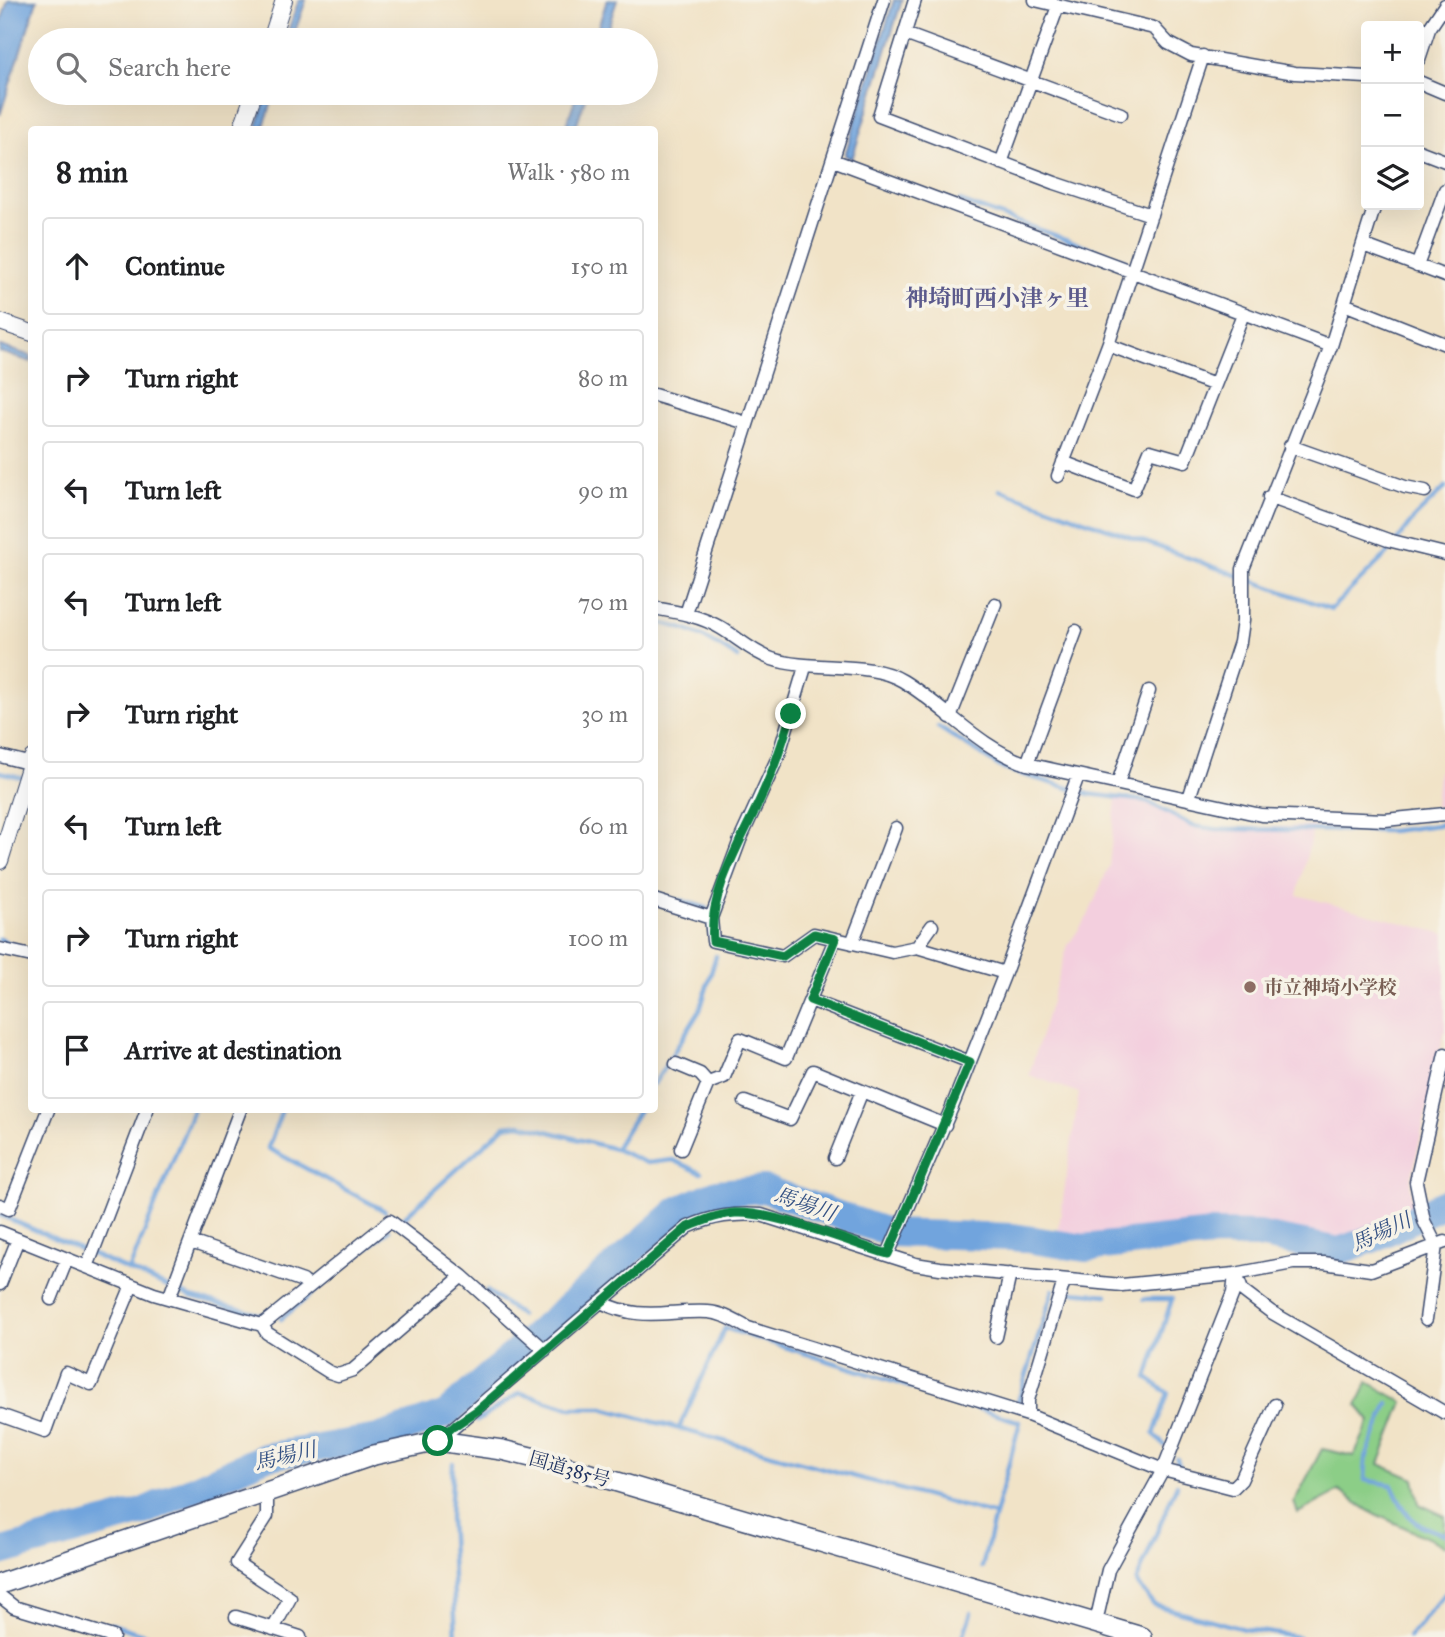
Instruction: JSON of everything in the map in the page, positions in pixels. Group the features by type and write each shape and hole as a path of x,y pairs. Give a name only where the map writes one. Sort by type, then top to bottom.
{"highway":[{"name":"国道385号","path":"0,1584 374,1455 438,1441 502,1450 543,1460 1142,1637"}],"street":[{"path":"275,28 284,0"},
{"path":"685,614 884,0"},
{"path":"915,0 879,116 1001,163 1151,215"},
{"path":"1035,0 1154,29 1168,43 1191,55 1295,73 1361,77"},
{"path":"1001,163 1058,5"},
{"path":"1424,44 1429,29 1445,5"},
{"path":"905,34 1121,114"},
{"path":"1058,477 1108,345 1203,56"},
{"path":"1424,84 1445,93"},
{"path":"242,126 250,105"},
{"path":"1424,153 1445,161"},
{"path":"833,160 1331,345"},
{"path":"1417,266 1445,190"},
{"path":"1189,798 1240,642 1243,621 1242,575 1269,497 1331,345 1374,210"},
{"path":"1363,245 1445,276"},
{"path":"1344,304 1445,344"},
{"path":"1063,462 1134,489 1150,451 1185,461 1243,314"},
{"path":"0,322 28,332"},
{"path":"1108,345 1215,385"},
{"path":"658,396 740,421"},
{"path":"1290,446 1405,487 1425,491"},
{"path":"1269,497 1388,540 1445,554"},
{"path":"950,717 995,604"},
{"path":"658,609 685,614 720,627 745,646 771,659 806,667 881,672 901,679 1003,756 1027,764 1261,816 1385,820 1445,814"},
{"path":"1027,764 1076,631"},
{"path":"806,667 778,757 740,840 711,918 713,941 783,956 814,934 892,952 917,947 1005,973"},
{"path":"1118,783 1149,691"},
{"path":"0,756 28,763"},
{"path":"0,861 28,771"},
{"path":"888,1254 945,1125 1078,776"},
{"path":"852,943 896,828"},
{"path":"658,901 711,918"},
{"path":"917,947 932,926"},
{"path":"681,1149 708,1083 724,1077 740,1039 786,1058 835,939"},
{"path":"0,948 28,956"},
{"path":"810,1000 970,1062"},
{"path":"1441,1243 1423,1221 1416,1181 1445,1054"},
{"path":"676,1064 699,1074 708,1083"},
{"path":"745,1102 790,1119 813,1071 945,1125"},
{"path":"835,1158 862,1091"},
{"path":"0,1205 9,1209 47,1113"},
{"path":"90,1259 146,1113"},
{"path":"171,1292 239,1113"},
{"path":"438,1441 688,1227 709,1218 735,1213 761,1215 940,1268 1122,1285 1236,1274 1293,1264 1324,1263 1371,1270 1441,1243"},
{"path":"262,1325 390,1221 462,1276 524,1328 545,1350"},
{"path":"0,1232 67,1259 90,1259 132,1285 171,1292 262,1325 267,1333 328,1372 338,1375 353,1370 462,1276"},
{"path":"0,1284 18,1239"},
{"path":"191,1242 303,1281 309,1287"},
{"path":"1426,1319 1441,1243"},
{"path":"51,1299 67,1259"},
{"path":"996,1337 1010,1274"},
{"path":"1236,1274 1242,1290 1280,1318 1445,1413"},
{"path":"1096,1622 1108,1570 1163,1470 1233,1293 1236,1274"},
{"path":"1028,1415 1028,1400 1064,1281"},
{"path":"0,1415 45,1431 66,1373 91,1384 132,1285"},
{"path":"601,1302 614,1309 660,1317 709,1312 728,1317 761,1332 1028,1415 1163,1470 1233,1488 1241,1480 1275,1405"},
{"path":"267,1492 267,1516 237,1563 290,1598 272,1629"},
{"path":"0,1597 14,1606 113,1637"},
{"path":"236,1617 300,1637"}],"shaded area":[{"path":"1438,771 1445,772 1445,806 1435,807"},
{"name":"市立神埼小学校","path":"1116,798 1151,804 1195,829 1314,826 1297,895 1445,934 1445,1029 1410,1184 1413,1212 1343,1245 1243,1226 1084,1243 1057,1239 1079,1093 1029,1075 1068,945 1088,916 1109,866"}],"green space":[{"path":"1368,1382 1403,1402 1379,1464 1414,1479 1419,1504 1445,1516 1445,1546 1369,1511 1339,1491 1298,1513 1294,1502 1322,1449 1354,1456 1370,1421 1357,1405"}],"water":[{"path":"8,0 37,0 0,115 0,26"},
{"path":"299,0 306,0 296,28 289,28"},
{"path":"607,0 617,0 608,28 598,28"},
{"path":"894,0 902,0 852,159 845,155"},
{"path":"264,105 271,105 264,126 257,126"},
{"path":"573,105 583,105 576,126 566,126"},
{"path":"0,346 28,355 28,361 0,352"}],"waterway":[{"path":"960,201 1124,260"},
{"path":"1000,490 1331,609 1387,554 1415,517 1445,488"},
{"path":"658,623 698,635 738,658"},
{"path":"938,727 1004,769 1089,794 1146,801 1193,826 1216,829 1391,831 1445,824"},
{"path":"0,772 24,778"},
{"path":"680,900 706,908"},
{"path":"0,939 18,948"},
{"path":"658,1078 700,1010 716,956"},
{"path":"129,1271 192,1113"},
{"path":"281,1113 268,1148 385,1211"},
{"path":"615,1149 637,1113"},
{"path":"434,1247 401,1220 505,1126 520,1124 615,1149 647,1163 673,1160 701,1173"},
{"name":"馬場川","path":"0,1552 140,1513 264,1457 378,1438 446,1414 678,1210 717,1193 764,1189 890,1233 1013,1237 1085,1248 1211,1234 1258,1235 1339,1251 1375,1238 1445,1203"},
{"path":"0,1215 191,1297 262,1315"},
{"path":"281,1319 389,1230"},
{"path":"1017,1405 1053,1290"},
{"path":"487,1291 520,1315"},
{"path":"1072,1292 1107,1295"},
{"path":"1144,1299 1172,1299 1147,1378 1168,1393 1154,1434 1164,1445"},
{"path":"477,1421 520,1393 571,1408 603,1408 995,1515 1020,1422 725,1328 679,1428"},
{"path":"1388,1403 1366,1458 1365,1480 1392,1485 1411,1518 1425,1527 1445,1534"},
{"path":"1177,1459 1181,1471"},
{"path":"453,1463 450,1517 456,1637"},
{"path":"1177,1484 1136,1582 1154,1605 1244,1629 1299,1637"},
{"path":"982,1567 995,1515"},
{"path":"1409,1637 1445,1594"},
{"path":"963,1637 971,1613"},
{"path":"111,1624 152,1637"}],"place":[{"name":"市立神埼小学校","path":"1250,987"}],"district":[{"name":"神埼町西小津ヶ里","path":"997,298"}],"route":[{"path":"438,1441 451,1428 478,1410 688,1227 709,1218 735,1213 761,1215 888,1254 970,1062 810,1000 835,939 814,934 783,956 713,941 711,918 740,840 778,757 791,714"}]}
